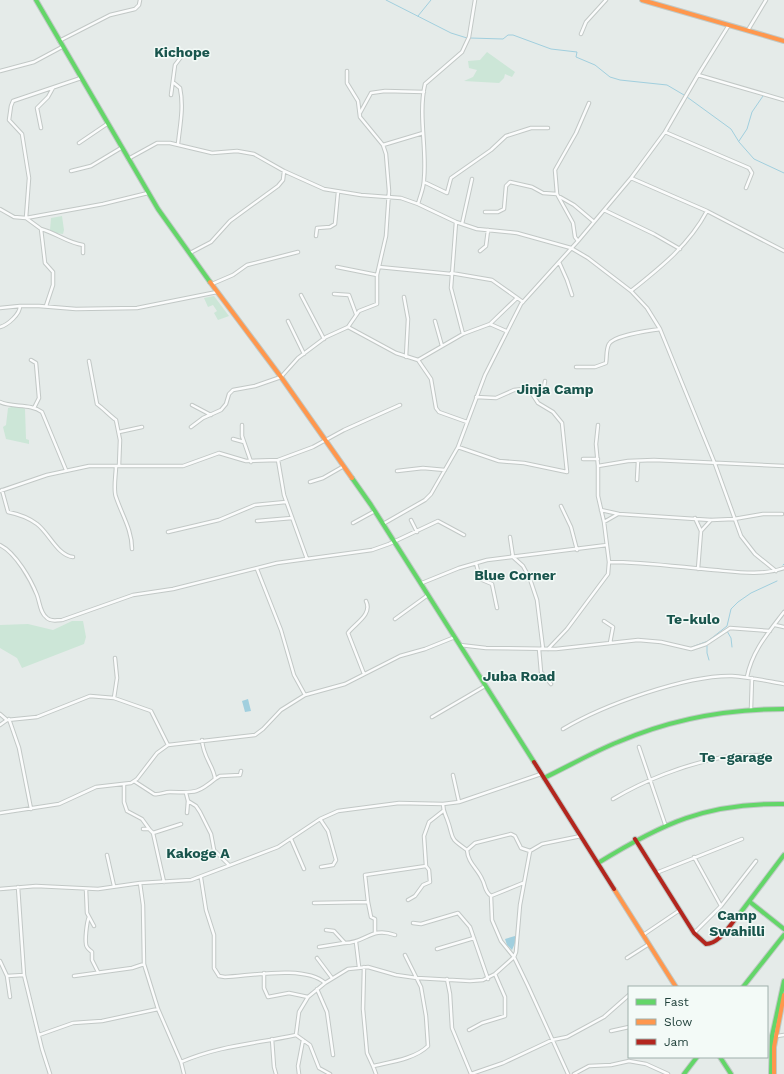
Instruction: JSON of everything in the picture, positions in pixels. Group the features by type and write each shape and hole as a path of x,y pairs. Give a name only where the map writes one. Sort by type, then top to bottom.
{"street":[{"path":"36,0 62,48 148,192 217,292 327,440 395,541 675,986"},
{"path":"58,41 110,15 135,9 139,5 140,0"},
{"path":"418,204 424,182 424,92 427,81 456,58 466,44 475,0"},
{"path":"580,34 586,22 606,0"},
{"path":"642,0 784,41"},
{"path":"748,30 766,0"},
{"path":"383,524 425,500 445,470 458,446 476,397 506,331 522,302 560,262 631,178 665,132 729,25"},
{"path":"0,71 34,62 62,48"},
{"path":"171,95 174,83 174,65 184,53"},
{"path":"191,427 224,406 229,394 233,390 255,386 281,377 304,354 332,333 348,327 356,314 361,310 377,304 377,275 386,236 389,179 383,145 362,120 359,113 358,101 347,83 347,71"},
{"path":"698,75 784,100"},
{"path":"26,218 28,174 22,134 9,120 11,106 13,101 81,78"},
{"path":"174,83 180,88 182,98 182,120 178,144"},
{"path":"41,128 37,108 48,97 53,88"},
{"path":"359,113 371,92 424,92"},
{"path":"589,103 576,132 555,170 557,194 574,204 593,222"},
{"path":"80,143 107,124"},
{"path":"424,182 447,193 451,178 492,150 506,136 531,128 548,128"},
{"path":"383,145 423,132"},
{"path":"665,132 749,168 752,173 746,188"},
{"path":"128,159 157,142 178,144 212,153 249,152 306,182 338,192 388,196 418,204 462,224 488,230 517,233 571,248 588,258 631,291 647,308 660,329 715,464 741,536 763,562 776,571"},
{"path":"71,171 91,166 121,148"},
{"path":"190,253 208,244 230,221 278,186 283,180 284,171"},
{"path":"631,178 707,211 784,251"},
{"path":"462,224 472,179"},
{"path":"485,212 498,212 504,209 506,186 510,182 534,188 543,193 557,194"},
{"path":"0,209 14,217 26,218 118,200 148,192"},
{"path":"316,236 317,228 330,227 335,224 338,192"},
{"path":"560,197 573,223 575,237 578,241"},
{"path":"604,210 654,234 680,249"},
{"path":"631,291 668,261 680,249 693,234 707,211"},
{"path":"26,218 41,229 58,235 71,243 83,245 83,253"},
{"path":"456,222 452,292 463,334"},
{"path":"41,229 45,264 53,272 54,278 46,306"},
{"path":"480,251 486,246 488,230"},
{"path":"212,284 234,275 247,265 298,252"},
{"path":"560,262 572,295"},
{"path":"379,267 452,273 492,280 522,302"},
{"path":"337,268 377,275"},
{"path":"0,308 46,306 76,309 137,308 217,292"},
{"path":"334,294 349,295 356,314"},
{"path":"301,295 324,339"},
{"path":"404,297 408,318 406,357"},
{"path":"418,360 463,334 490,324 517,298"},
{"path":"0,327 14,317 20,309 20,306"},
{"path":"288,321 304,354"},
{"path":"435,321 442,346"},
{"path":"490,324 506,331"},
{"path":"348,327 406,357 418,360 431,379 436,408 439,412 467,422"},
{"path":"576,367 600,366 606,363 608,345 610,342 618,338 660,329"},
{"path":"31,360 36,363 38,376 39,398 34,408"},
{"path":"89,361 97,404 104,409 108,415 116,419 119,432 120,444 115,496 122,510 124,521 129,529 132,549"},
{"path":"476,397 496,398 514,390 544,387 545,381"},
{"path":"458,446 500,461 524,463 567,472 562,423 553,412 538,403 529,389"},
{"path":"0,402 9,406 34,408 43,413 66,470"},
{"path":"192,405 211,415"},
{"path":"73,557 65,556 36,523 18,514 8,512 1,490 66,470 94,466 183,466 219,453 251,462 278,460 327,440 344,430 400,405"},
{"path":"242,425 242,436 251,462"},
{"path":"548,649 566,629 607,577 609,562 604,522 598,496 598,459 596,444 598,425"},
{"path":"119,432 142,427"},
{"path":"233,439 244,442"},
{"path":"583,459 598,459"},
{"path":"278,460 286,502 307,559"},
{"path":"637,480 638,461"},
{"path":"598,466 638,461 784,466"},
{"path":"310,482 323,478 344,465"},
{"path":"397,471 423,468 445,470"},
{"path":"168,532 219,520 255,505 286,502"},
{"path":"561,506 571,527 577,550"},
{"path":"601,510 619,514 712,520 734,519 763,514 782,514"},
{"path":"354,523 375,511"},
{"path":"604,522 619,514"},
{"path":"256,520 292,518"},
{"path":"694,518 701,531 698,569"},
{"path":"411,520 417,532"},
{"path":"701,531 712,520"},
{"path":"0,546 9,552 23,570 37,595 43,615 52,621 62,620 123,598 164,591 277,563 372,550 440,521 464,534"},
{"path":"510,537 513,557 523,566 537,600 543,649"},
{"path":"422,583 476,563 607,545"},
{"path":"609,562 632,562 740,572 776,571 784,568"},
{"path":"476,563 480,578 492,584 497,608"},
{"path":"257,569 281,630 294,675 305,695"},
{"path":"395,619 428,594"},
{"path":"364,674 348,633 358,624 366,611 368,606 366,601"},
{"path":"747,677 753,656 784,612"},
{"path":"604,621 612,627 610,642"},
{"path":"774,625 784,627"},
{"path":"460,645 486,648 548,649 577,648 626,640 661,642 691,649 706,644 730,628 770,631"},
{"path":"0,813 31,809 64,802 100,786 124,784 134,781 157,753 168,745 255,734 263,729 281,710 305,695 345,684 400,656 425,649 455,637"},
{"path":"539,649 541,672 551,684"},
{"path":"114,698 117,678 115,658"},
{"path":"563,729 583,718 663,688 716,677 747,677 784,684"},
{"path":"751,709 752,678"},
{"path":"432,717 486,685"},
{"path":"0,725 8,720 37,717 88,696 114,698 152,711 168,745"},
{"path":"0,889 86,888 201,878 229,865 270,851 291,839 320,819 345,809 415,802 443,804 459,802 543,776 644,731 693,717 751,709 784,709"},
{"path":"0,714 8,720 20,748 31,809"},
{"path":"202,740 204,753 215,772 220,776"},
{"path":"639,747 649,782 665,824"},
{"path":"613,799 628,790 676,771 720,758 766,755"},
{"path":"134,781 154,794 169,792 186,793 202,788 220,776 240,775 241,771"},
{"path":"215,772 215,779"},
{"path":"453,775 459,802"},
{"path":"124,784 124,802 127,811 142,819 153,833 164,882"},
{"path":"186,793 188,801 187,813"},
{"path":"188,801 196,806 200,812 210,834 214,850 229,865"},
{"path":"598,863 635,839 665,824 722,806 747,803 784,804"},
{"path":"443,804 443,811 452,839 467,850 469,859 482,879 486,892 491,896 492,920 502,941 514,957 568,1074"},
{"path":"408,900 415,896 423,885 430,882 429,870 426,866 424,836 429,822 443,811"},
{"path":"320,819 328,832 336,860 336,863 333,865 321,867"},
{"path":"153,833 181,824"},
{"path":"143,829 150,830"},
{"path":"467,850 475,843 511,834 515,836 520,848 530,851 542,844 581,836"},
{"path":"291,839 304,869"},
{"path":"635,839 694,933 706,944 712,944 718,939 750,902 784,856"},
{"path":"656,874 694,857 742,839"},
{"path":"296,1035 299,1012 308,997 332,978 346,970 364,967 417,978 447,979 470,982 488,979 496,974 514,957 523,883 530,851"},
{"path":"107,855 114,886"},
{"path":"694,857 721,906"},
{"path":"694,933 721,906 756,861"},
{"path":"375,932 375,919 371,917 365,875 426,866"},
{"path":"201,878 206,910 214,935 213,963 216,973 225,977 264,973 312,976 325,983"},
{"path":"140,883 143,911 144,964 158,1009 181,1062 184,1074"},
{"path":"491,896 523,883"},
{"path":"18,888 24,975 50,1074"},
{"path":"86,888 87,913 94,926"},
{"path":"314,903 368,902"},
{"path":"750,902 784,929"},
{"path":"643,935 680,910"},
{"path":"412,923 421,924 456,913 468,924 488,979"},
{"path":"89,917 87,922 86,944 92,952 92,960 98,972"},
{"path":"326,930 334,931 344,943"},
{"path":"318,947 356,942 375,932 395,935"},
{"path":"744,986 784,935"},
{"path":"437,949 474,938"},
{"path":"356,942 359,967"},
{"path":"627,958 649,944"},
{"path":"373,1066 407,1057 424,1050 428,1046 425,1009 421,987 405,955"},
{"path":"317,958 332,978"},
{"path":"0,962 7,976 10,997"},
{"path":"74,976 132,968 144,964"},
{"path":"364,967 363,1009 367,1053 376,1074"},
{"path":"264,973 264,988 268,997 289,993 308,997"},
{"path":"468,1030 482,1023 505,1016 505,997 496,974"},
{"path":"7,976 24,975"},
{"path":"447,979 450,994 452,1028 471,1074 503,1063 552,1040 566,1038 590,1026 614,1009 628,996"},
{"path":"771,1074 774,1036 784,981"},
{"path":"317,989 327,1012 333,1055"},
{"path":"780,1002 784,995"},
{"path":"39,1035 73,1023 102,1021 158,1009"},
{"path":"611,1031 628,1027"},
{"path":"181,1062 218,1048 296,1035 310,1045 320,1068 330,1074"},
{"path":"774,1036 784,1035"},
{"path":"774,1036 774,1074"},
{"path":"272,1039 276,1074"},
{"path":"300,1074 298,1066 302,1040"},
{"path":"684,1074 696,1058"},
{"path":"721,1058 731,1074"},
{"path":"574,1074 589,1066 612,1065 629,1061 646,1064 668,1074"}],"green space":[{"path":"487,52 515,72 512,77 505,74 504,78 499,83 464,81 473,77 477,70 469,68 468,61 480,60"},
{"path":"62,216 64,230 63,234 55,233 50,230 51,218"},
{"path":"214,296 229,316 218,320 214,313 217,311 213,305 208,307 204,298"},
{"path":"18,405 25,409 26,439 29,440 29,444 6,439 3,427 6,425 8,408"},
{"path":"72,621 83,621 86,637 84,644 22,668 17,658 0,648 0,625 28,624 53,630"}],"water":[{"path":"248,699 251,711 245,712 242,701"},
{"path":"515,936 515,943 512,950 507,945 505,939"}],"waterway":[{"path":"386,0 451,33 467,38"},
{"path":"418,16 431,0"},
{"path":"470,38 503,39 508,35 513,35 551,49 577,52 576,57 595,65 610,77 620,80 667,85 684,95"},
{"path":"739,141 747,129 752,112 763,96"},
{"path":"687,97 731,129 739,142 754,159 784,173"},
{"path":"692,647 708,641 727,626 731,609 738,602 751,593 777,581"},
{"path":"727,631 731,638 732,647"},
{"path":"707,646 709,660"}],"traffic: fast":[{"path":"36,0 158,209 210,282"},
{"path":"352,478 371,505 534,762"},
{"path":"544,778 609,746 658,727 679,721 720,713 763,709 784,709"},
{"path":"598,863 665,826 686,818 731,807 784,804"},
{"path":"738,916 784,855"},
{"path":"750,902 784,929"},
{"path":"744,986 784,935"},
{"path":"771,1074 772,1036 784,981"},
{"path":"684,1074 696,1058"},
{"path":"721,1058 731,1074"}],"traffic: slow":[{"path":"642,0 784,41"},
{"path":"210,282 281,377 352,478"},
{"path":"614,889 675,986"},
{"path":"774,1074 774,1047 784,995"}],"traffic: jam":[{"path":"534,762 614,889"},
{"path":"635,839 694,933 706,944 719,938 738,916"}],"district":[{"name":"Kichope","path":"182,52"},
{"name":"Jinja Camp","path":"555,389"},
{"name":"Blue Corner","path":"515,575"},
{"name":"Te-kulo","path":"693,619"},
{"name":"Juba Road","path":"519,676"},
{"name":"Te -garage","path":"736,757"},
{"name":"Kakoge A","path":"198,853"},
{"name":"Camp Swahilli","path":"737,924"}]}
